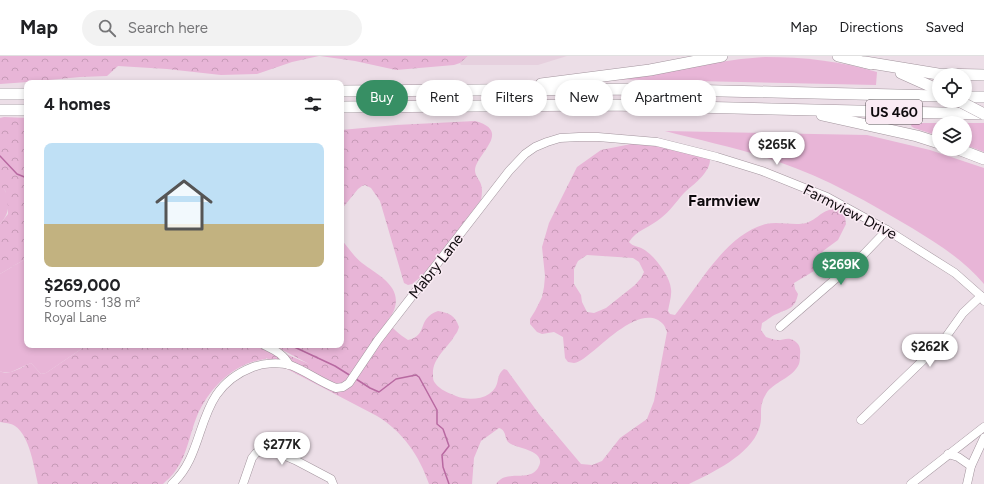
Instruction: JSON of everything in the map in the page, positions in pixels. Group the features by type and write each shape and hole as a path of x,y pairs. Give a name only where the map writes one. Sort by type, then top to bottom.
{"highway":[{"path":"547,83 650,70 722,56"},
{"path":"838,56 894,70 932,88"},
{"path":"865,62 938,74 984,75"},
{"name":"US 460","path":"344,92 481,90"},
{"name":"US 460","path":"547,90 932,91"},
{"path":"0,94 24,94"},
{"path":"972,97 984,97"},
{"name":"US 460","path":"344,107 612,106 984,114"},
{"path":"972,108 984,114"},
{"path":"0,110 24,110"},
{"path":"804,110 932,141"},
{"path":"972,154 984,159"}],"street":[{"name":"Farmview Drive","path":"535,147 560,138 579,137 598,137 657,142 717,157 762,171 827,197 887,230 955,273 982,299"},
{"name":"Mabry Lane","path":"289,365 333,387 340,388 346,385 378,340 504,178 526,154 535,147"},
{"path":"780,327 863,255 887,230"},
{"path":"861,420 943,341 963,313 982,299"},
{"path":"172,484 190,458 207,412 214,398 222,388 235,376 257,366 269,364 289,365 283,355 270,348"},
{"path":"911,484 984,427"},
{"path":"967,484 971,466 984,438"},
{"path":"243,484 252,458 261,451 272,450 331,479 333,484"},
{"path":"948,454 958,457 971,466"}],"shaded area":[{"path":"468,56 567,56 538,65 461,65 460,63"}],"green space":[{"path":"0,56 319,56 292,62 257,74 221,75 167,69 118,66 107,76 24,80 24,82 0,84"},
{"path":"320,56 468,56 460,63 454,65 396,70 355,61"},
{"path":"765,57 794,58 822,60 849,65 877,72 876,85 716,81 716,80 602,79 741,59"},
{"path":"0,118 24,118 24,260 0,274 0,224 8,214 8,206 5,190 0,186"},
{"path":"475,121 486,125 491,131 492,137 475,170 482,186 481,200 422,276 412,284 408,285 404,283 380,201 371,188 365,185 362,186 344,206 344,130 396,125"},
{"path":"912,123 932,123 932,134 914,128 911,126"},
{"path":"972,123 984,123 984,152 972,148"},
{"path":"665,131 867,135 930,150 932,151 932,156 948,156 984,168 984,284 968,267 950,253 880,209 831,183 796,168 737,149"},
{"path":"636,143 669,148 707,157 710,160 702,177 657,221 636,234 629,242 652,256 665,272 671,289 668,311 670,314 675,315 714,262 738,238 751,230 771,223 806,223 824,212 833,209 838,209 845,217 846,224 838,240 823,251 817,259 814,271 794,283 798,294 794,305 762,323 761,330 766,337 776,340 789,339 797,343 800,350 799,364 792,373 773,386 766,394 761,408 759,429 748,447 719,469 689,484 496,484 500,479 506,477 530,474 539,466 540,461 539,457 530,451 511,444 507,440 504,431 499,428 481,441 474,458 472,484 429,484 420,463 409,445 395,429 386,422 266,358 244,365 224,378 216,386 208,396 197,416 186,451 180,464 163,484 38,484 31,453 24,437 13,425 0,422 0,371 11,372 31,363 41,374 46,373 83,348 272,348 309,364 279,348 344,348 344,243 359,261 391,286 396,299 394,311 387,321 405,338 408,340 414,338 421,331 427,318 431,314 438,311 448,314 456,320 459,327 452,340 437,359 433,369 433,380 439,388 468,399 485,396 493,391 501,372 504,369 507,370 539,414 581,464 592,465 602,461 620,438 647,419 654,401 667,332 663,324 655,319 646,318 636,320 616,332 583,359 574,363 568,362 565,358 563,337 554,332 542,334 537,332 530,324 530,319 542,297 544,287 545,276 542,247 549,223 577,167 601,150","holes":["587,255 633,258 639,262 644,272 635,285 606,308 594,313 587,312 582,302 581,295 574,284 574,269 578,261"]},
{"path":"0,181 6,192 8,208 4,219 0,224"},
{"path":"24,260 24,348 83,348 46,373 41,374 31,363 11,372 0,371 0,274"}],"waterway":[{"path":"0,156 17,174 24,177"},
{"path":"296,348 335,366 351,376"},
{"path":"356,379 379,392 396,379 416,375 419,377 437,410 437,424 443,429 449,446 442,455 443,467 449,484"}],"district":[{"name":"Farmview","path":"724,200"}]}
